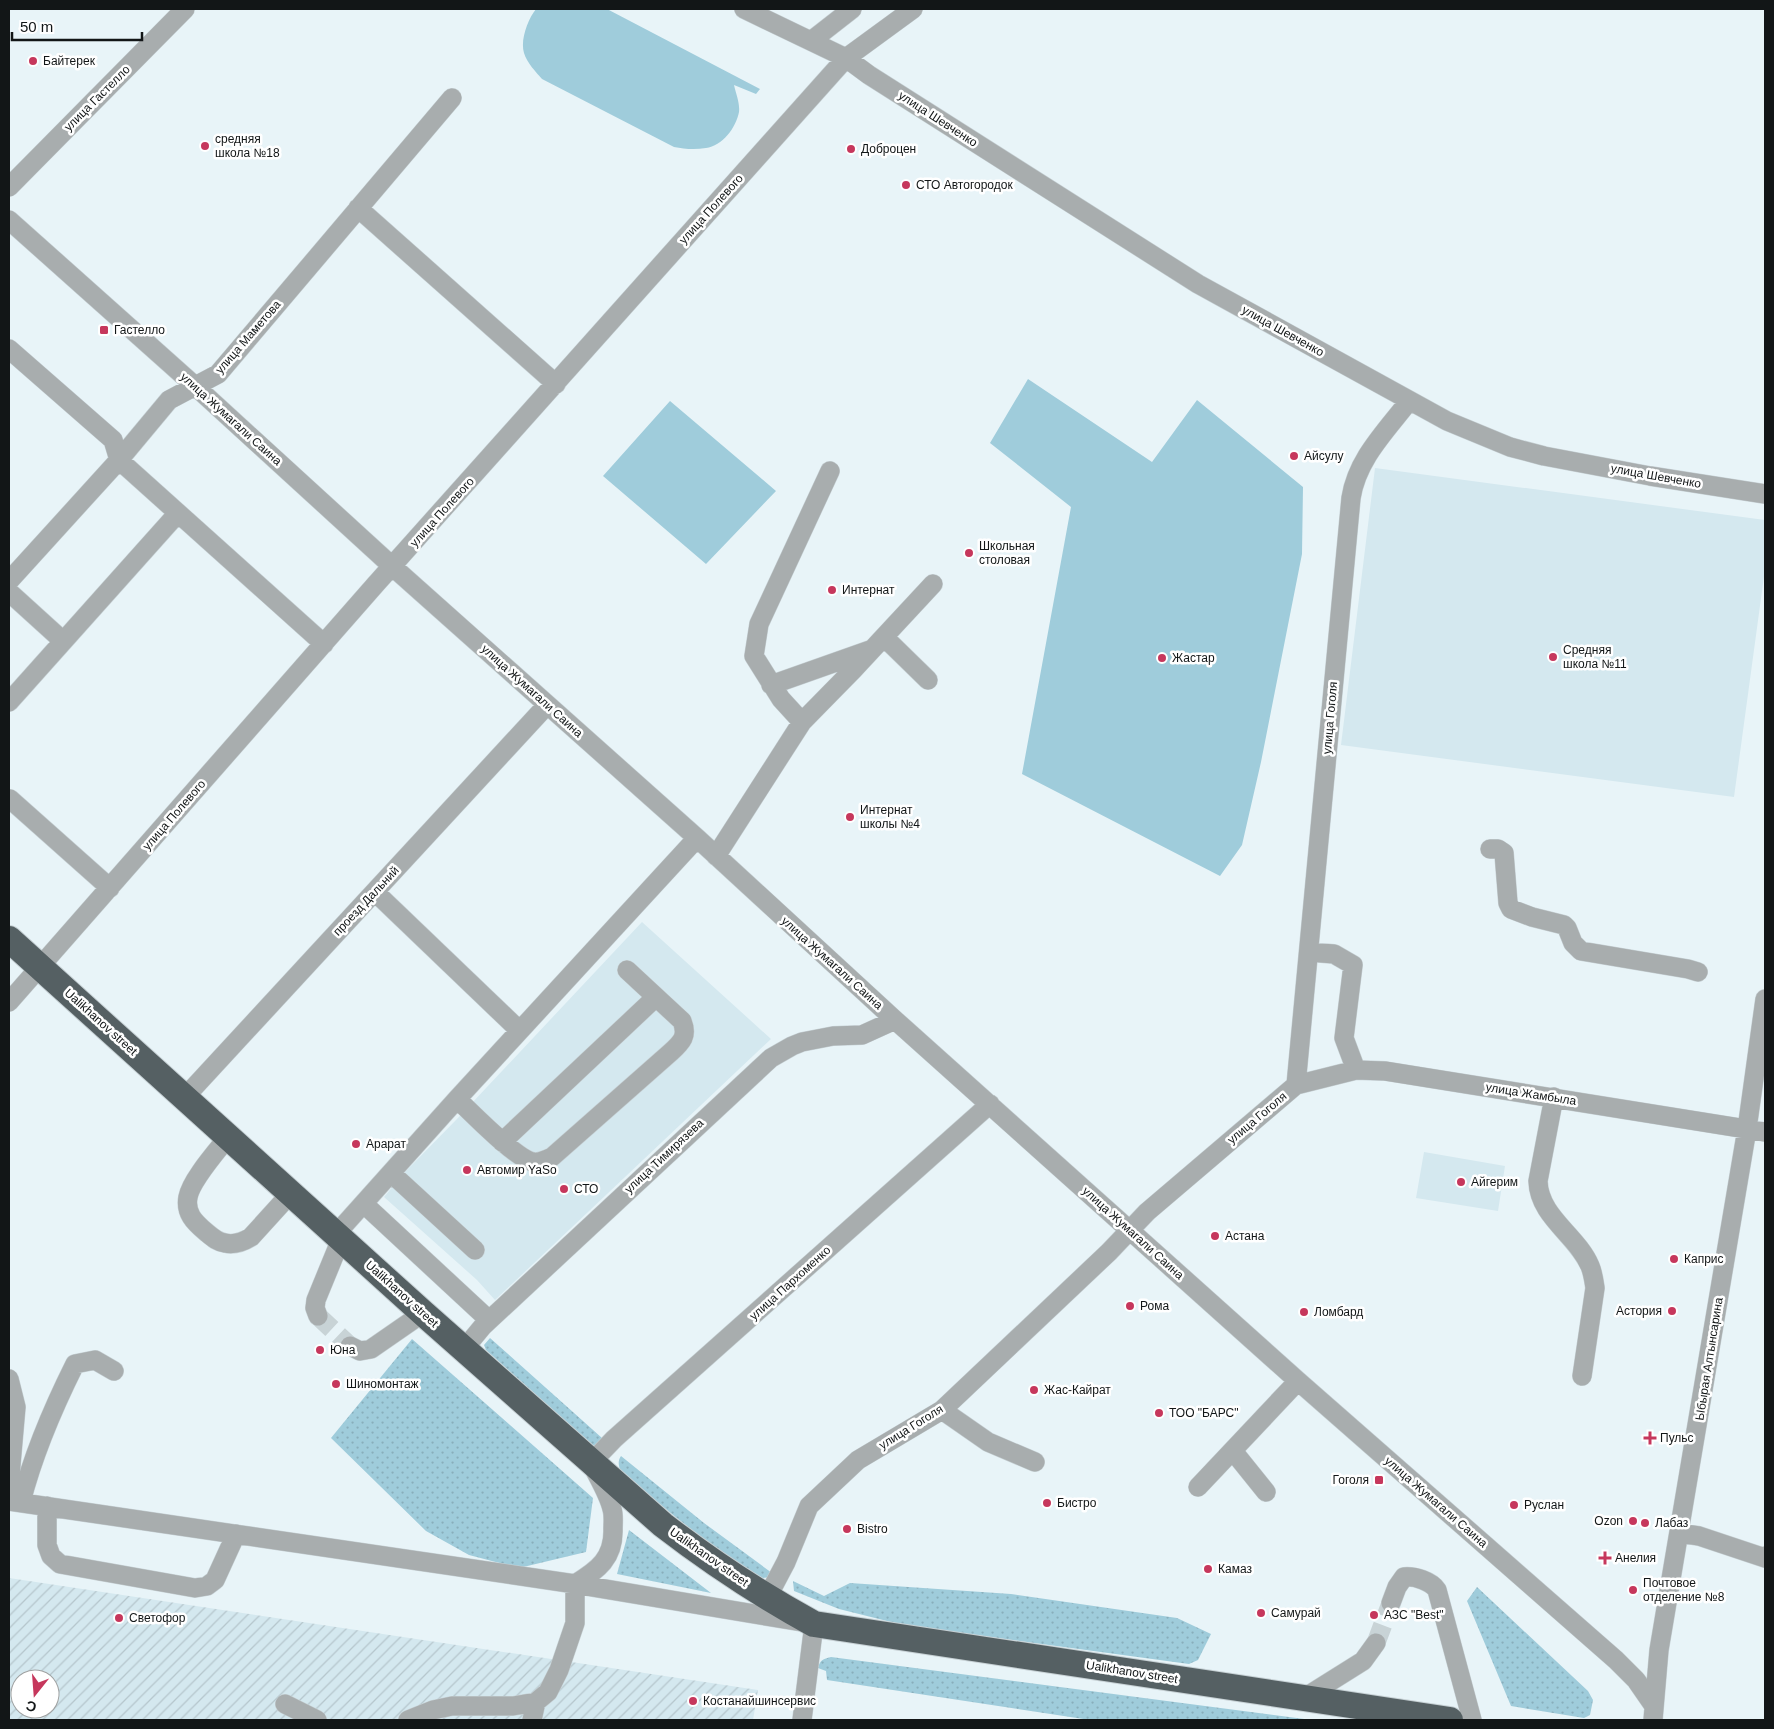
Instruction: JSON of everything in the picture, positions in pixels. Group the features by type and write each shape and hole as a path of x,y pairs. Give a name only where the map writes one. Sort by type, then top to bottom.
{"highway":[{"name":"Ualikhanov street","path":"9,940 423,1313 591,1462 686,1543 767,1598 814,1624 1450,1720"}],"street":[{"name":"улица Гастелло","path":"9,187 185,9"},
{"name":"улица Шевченко","path":"744,9 846,58 869,75 1198,284 1447,422 1510,447 1640,474 1765,494"},
{"path":"811,41 852,9"},
{"name":"улица Полевого","path":"9,1002 324,644 846,58 913,9"},
{"name":"улица Маметова","path":"9,581 119,460 169,400 218,374 452,98"},
{"path":"358,208 556,384"},
{"name":"улица Жумагали Саина","path":"9,220 195,386 393,567 697,838 895,1020 1130,1231 1616,1660 1636,1680 1654,1713"},
{"path":"9,348 113,440 119,460 324,644"},
{"name":"улица Гоголя","path":"767,1598 786,1562 809,1506 858,1460 942,1410 1130,1231 1147,1212 1296,1085 1353,486 1366,456 1409,401"},
{"path":"802,722 781,699 754,656 759,624 830,471"},
{"path":"9,702 178,512"},
{"path":"716,856 802,722 933,584"},
{"path":"9,592 64,641"},
{"path":"771,685 879,643"},
{"path":"879,643 928,680"},
{"name":"проезд Дальний","path":"185,1097 547,705"},
{"path":"10,799 110,888"},
{"path":"318,1316 315,1308 316,1300 338,1237 364,1204 456,1099 697,838"},
{"path":"1490,849 1498,849 1504,853 1508,903 1511,909 1532,917 1564,925 1573,943 1581,951 1698,972"},
{"path":"375,892 520,1030"},
{"path":"1309,952 1334,954 1353,965 1344,1038 1356,1070"},
{"path":"456,1099 502,1142 524,1158 539,1162 552,1157 684,1038 685,1032 682,1021 627,970"},
{"path":"502,1142 656,997"},
{"name":"Ыбырая Алтынсарина","path":"1654,1713 1659,1650 1756,1130 1765,999"},
{"name":"улица Тимирязева","path":"464,1349 489,1320 771,1058 786,1048 802,1042 833,1036 862,1035 895,1020"},
{"name":"улица Жамбыла","path":"1296,1085 1356,1070 1385,1071 1756,1130"},
{"path":"1554,1097 1538,1181 1538,1190 1545,1206 1585,1256 1594,1278 1595,1288 1582,1376"},
{"name":"улица Пархоменко","path":"591,1462 614,1439 990,1104"},
{"path":"228,1137 192,1185 187,1206 193,1221 216,1240 225,1243 243,1242 251,1237 291,1193"},
{"path":"391,1173 474,1250"},
{"path":"364,1204 489,1320"},
{"path":"350,1346 360,1351 371,1348 423,1313"},
{"path":"15,1502 62,1390 75,1364 95,1360 114,1371"},
{"path":"9,1379 16,1407 9,1487"},
{"path":"1198,1487 1298,1381"},
{"path":"942,1410 988,1442 1035,1462"},
{"path":"1233,1450 1266,1492"},
{"path":"408,1720 433,1710 452,1706 513,1706 534,1711 548,1692 559,1670 575,1623 575,1584 593,1574 601,1566 607,1557 614,1537 612,1509 591,1462"},
{"name":"Ualikhanov street","path":"15,1502 575,1584 814,1624"},
{"path":"47,1506 48,1545 51,1556 60,1564 195,1588 207,1586 215,1580 236,1534"},
{"path":"1680,1533 1699,1536 1765,1557 1765,1573"},
{"path":"1391,1603 1397,1587 1404,1576 1435,1586 1439,1594 1472,1720"},
{"path":"802,1720 814,1624"},
{"path":"1304,1698 1363,1661 1376,1643"},
{"path":"286,1704 317,1720"}],"shaded area":[{"path":"536,9 607,9 760,89 756,94 734,85 739,112 735,124 723,140 712,147 706,148 686,149 674,147 542,79 527,60 523,48 530,18"},
{"name":"Жастар","path":"1028,379 1152,462 1197,400 1303,487 1302,554 1261,762 1242,845 1220,876 1022,774 1071,507 990,443"},
{"path":"670,401 776,491 706,564 603,476"},
{"name":"Средняя школа №11","path":"1375,468 1765,520 1765,569 1734,797 1341,745"},
{"path":"642,922 771,1039 495,1300 477,1280 384,1197 404,1173"},
{"name":"Айгерим","path":"1424,1152 1505,1166 1498,1211 1416,1198"},
{"path":"490,1338 602,1438 594,1447 486,1350 484,1345"},
{"path":"412,1339 593,1498 586,1552 519,1568 469,1555 426,1531 331,1438"},
{"path":"621,1456 704,1523 772,1573 770,1577 763,1578 708,1543 621,1473 619,1462"},
{"path":"629,1530 711,1593 617,1574"},
{"path":"9,1578 758,1690 753,1720 9,1720"},
{"path":"793,1581 824,1596 850,1583 1011,1594 1177,1618 1211,1634 1198,1660 1189,1664 903,1625 839,1609 794,1591"},
{"path":"1477,1587 1588,1691 1593,1700 1590,1715 1584,1718 1511,1706 1467,1601"},
{"path":"831,1657 1312,1720 1090,1720 827,1680 826,1671 818,1668 822,1660"}],"tunnel":[{"path":"318,1316 350,1346"},
{"path":"1376,1643 1391,1603"}],"place":[{"name":"Байтерек","path":"33,61"},
{"name":"средняя школа №18","path":"205,146"},
{"name":"Доброцен","path":"851,149"},
{"name":"СТО Автогородок","path":"906,185"},
{"name":"Гастелло","path":"104,330"},
{"name":"Айсулу","path":"1294,456"},
{"name":"Школьная столовая","path":"969,553"},
{"name":"Интернат","path":"832,590"},
{"name":"Средняя школа №11","path":"1553,657"},
{"name":"Жастар","path":"1162,658"},
{"name":"Интернат школы №4","path":"850,817"},
{"name":"Арарат","path":"356,1144"},
{"name":"Автомир YaSo","path":"467,1170"},
{"name":"Айгерим","path":"1461,1182"},
{"name":"СТО","path":"564,1189"},
{"name":"Астана","path":"1215,1236"},
{"name":"Каприс","path":"1674,1259"},
{"name":"Рома","path":"1130,1306"},
{"name":"Астория","path":"1672,1311"},
{"name":"Ломбард","path":"1304,1312"},
{"name":"Юна","path":"320,1350"},
{"name":"Шиномонтаж","path":"336,1384"},
{"name":"Жас-Кайрат","path":"1034,1390"},
{"name":"ТОО \"БАРС\"","path":"1159,1413"},
{"name":"Пульс","path":"1650,1438"},
{"name":"Гоголя","path":"1379,1480"},
{"name":"Бистро","path":"1047,1503"},
{"name":"Руслан","path":"1514,1505"},
{"name":"Ozon","path":"1633,1521"},
{"name":"Лабаз","path":"1645,1523"},
{"name":"Bistro","path":"847,1529"},
{"name":"Анелия","path":"1605,1558"},
{"name":"Камаз","path":"1208,1569"},
{"name":"Почтовое отделение №8","path":"1633,1590"},
{"name":"Самурай","path":"1261,1613"},
{"name":"АЗС \"Best\"","path":"1374,1615"},
{"name":"Светофор","path":"119,1618"},
{"name":"Костанайшинсервис","path":"693,1701"}]}
